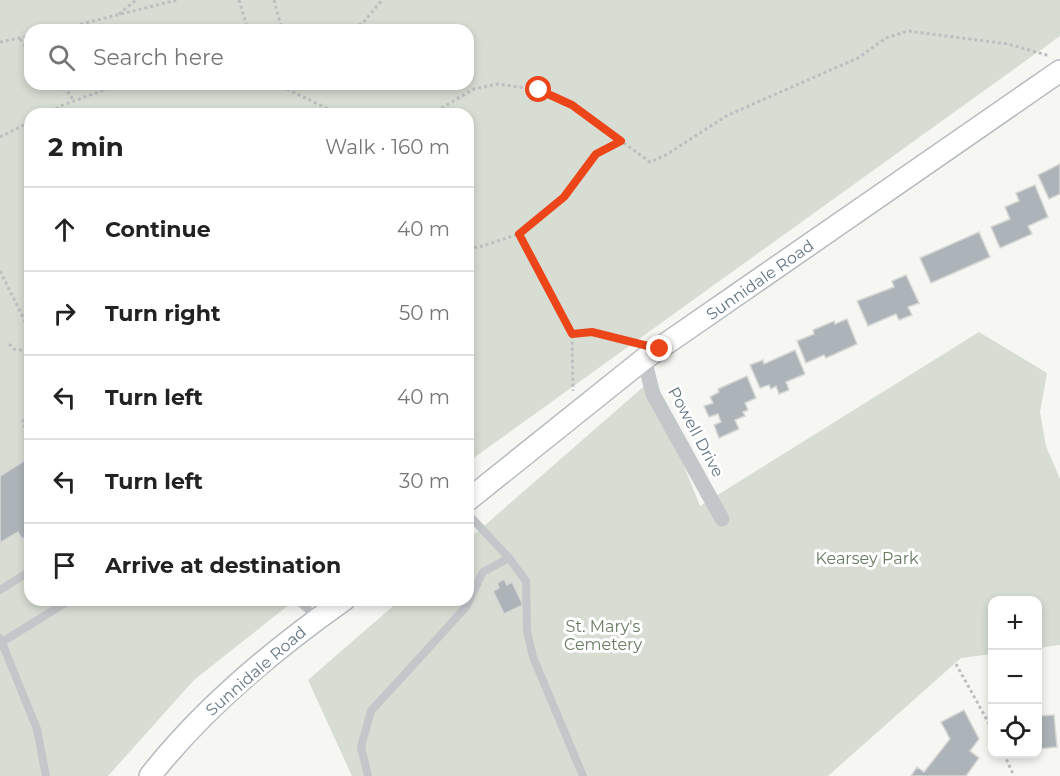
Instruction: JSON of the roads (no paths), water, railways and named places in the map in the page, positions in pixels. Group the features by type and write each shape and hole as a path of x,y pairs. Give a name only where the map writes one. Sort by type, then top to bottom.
{"main road":[{"name":"Sunnidale Road","path":"474,495 652,354 1060,71"},
{"name":"Sunnidale Road","path":"150,776 174,745 235,685 335,606"}],"street":[{"name":"Powell Drive","path":"652,354 653,394 722,519"}],"lane":[{"path":"474,520 509,558 526,581 528,631 533,657 583,776"},
{"path":"474,591 483,572 509,558"},
{"path":"0,590 24,575"},
{"path":"46,776 37,729 1,640 60,606"},
{"path":"304,606 318,618"},
{"path":"368,776 361,747 371,711 466,606"}],"park label":[{"name":"Kearsey Park","path":"867,558"},
{"name":"St. Mary's Cemetery","path":"603,635"}]}
